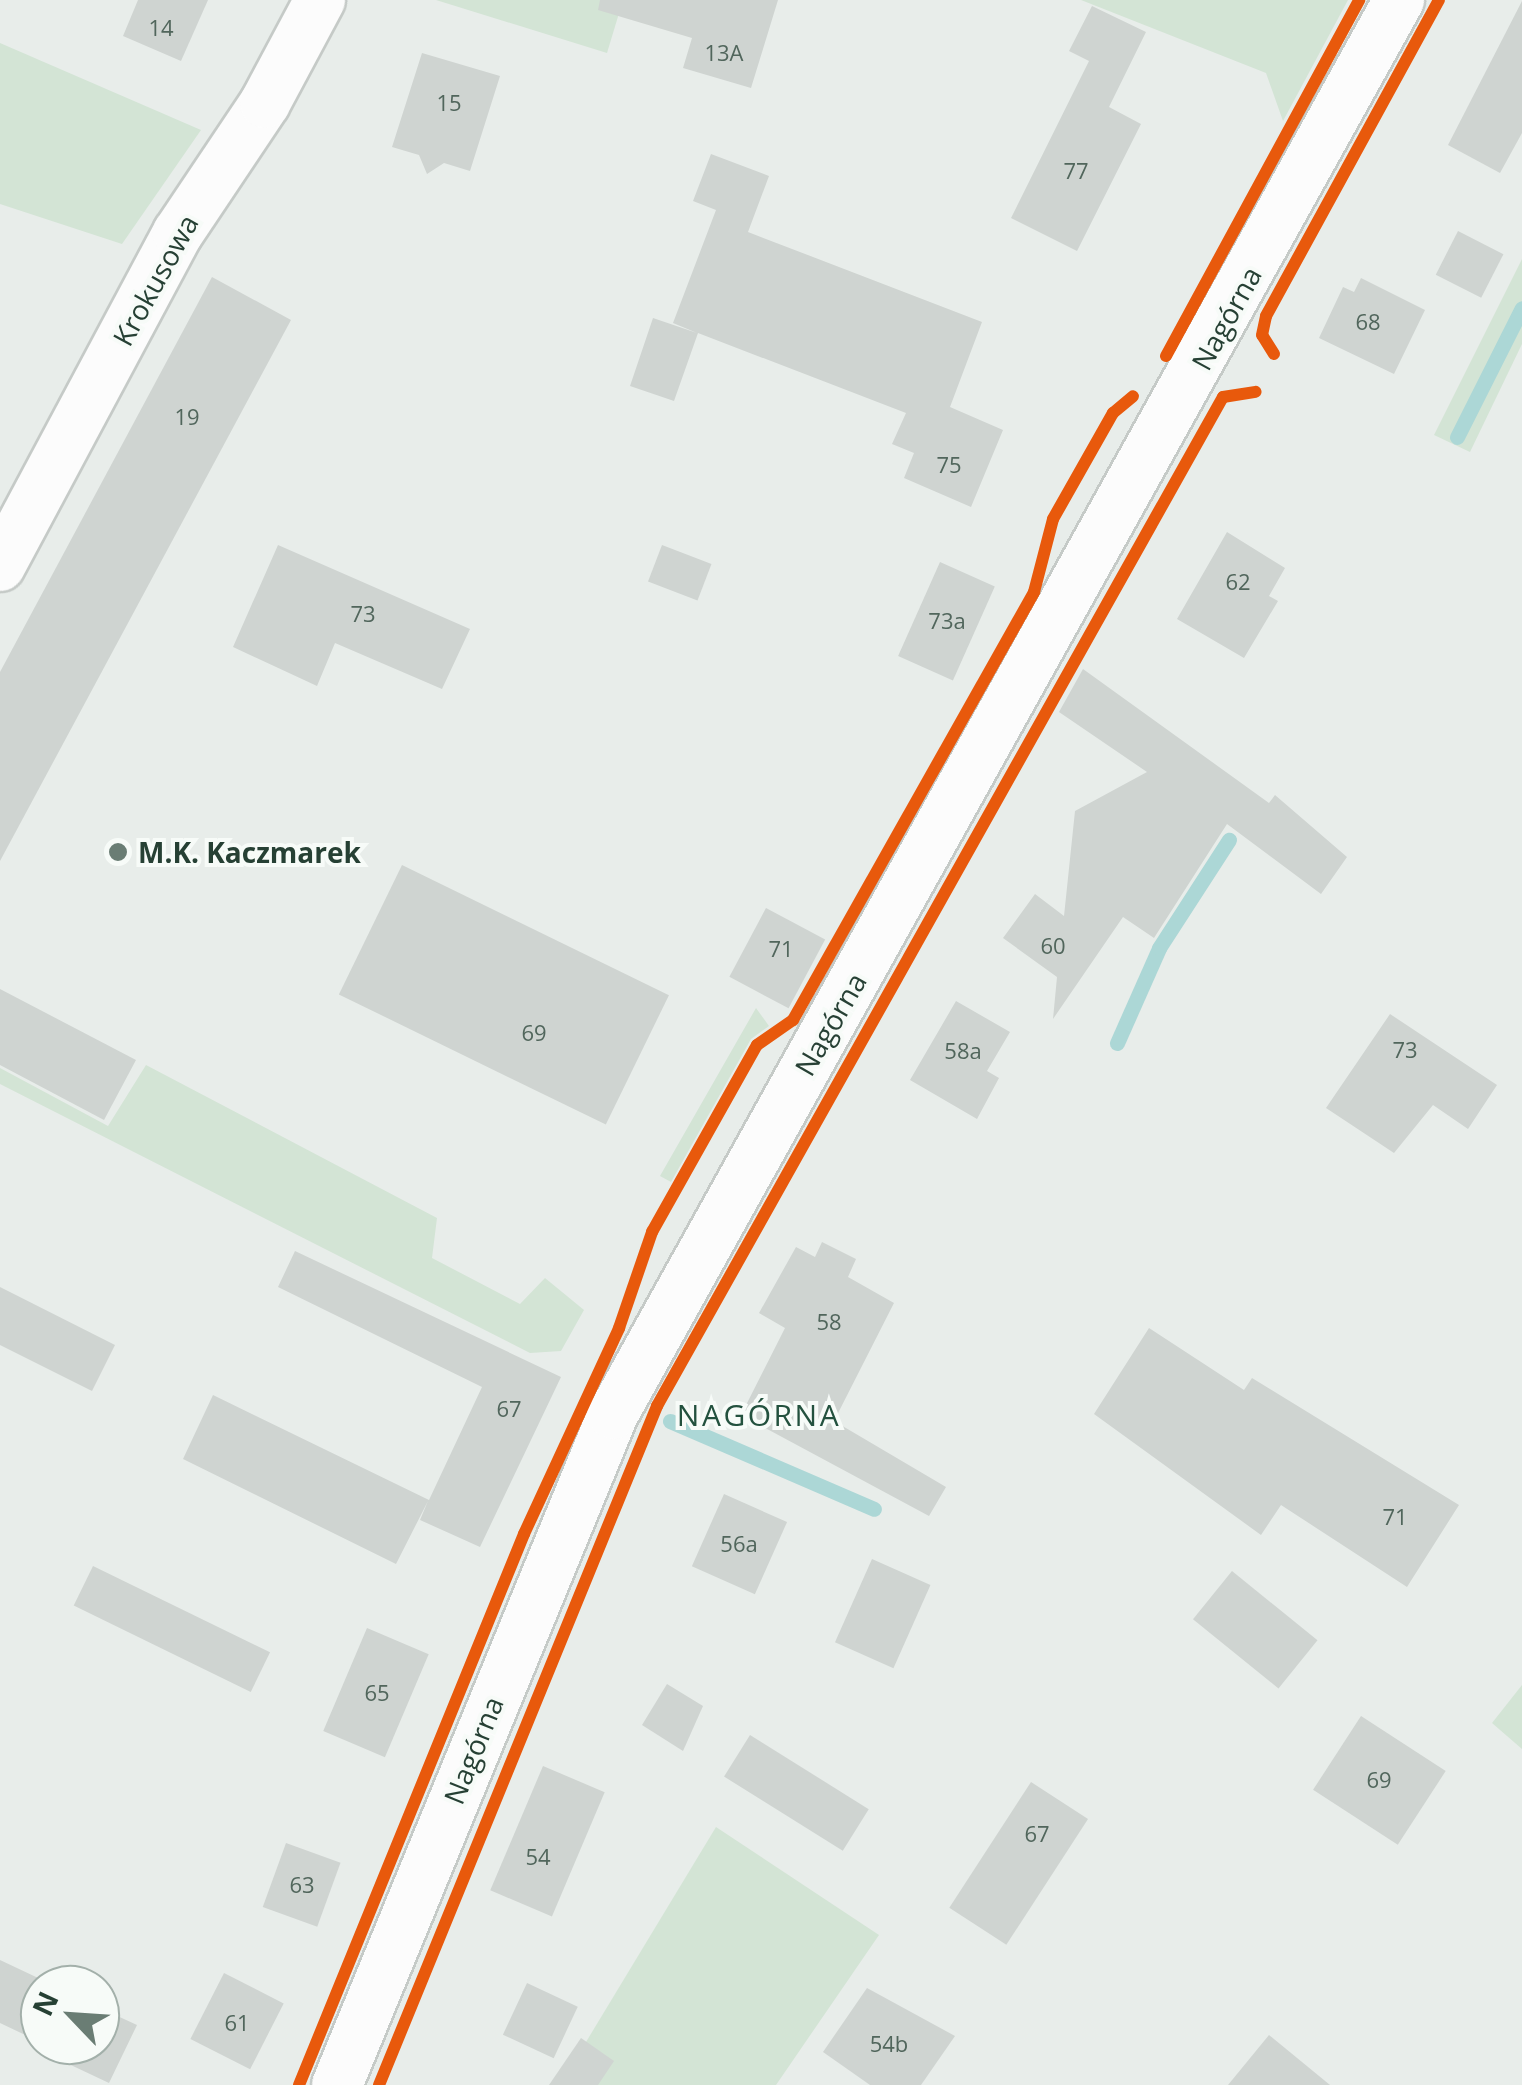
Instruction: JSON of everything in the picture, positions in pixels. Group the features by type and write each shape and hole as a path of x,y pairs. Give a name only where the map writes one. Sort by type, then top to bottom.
{"street":[{"name":"Krokusowa","path":"0,566 178,233 256,120 320,0"},
{"name":"Nagórna","path":"338,2085 613,1414 1399,0"}],"green space":[{"path":"436,0 623,0 607,53"},
{"path":"1081,0 1348,0 1283,121 1266,73"},
{"path":"0,43 201,130 122,244 0,204"},
{"path":"1522,259 1522,344 1470,452 1434,435"},
{"path":"756,1008 769,1026 751,1039 671,1182 660,1176"},
{"path":"146,1065 437,1218 432,1258 520,1304 545,1278 584,1310 561,1351 530,1353 0,1084 0,1068 108,1126"},
{"path":"1522,1685 1522,1749 1492,1723"},
{"path":"716,1827 879,1935 776,2085 560,2085"}],"building":[{"path":"138,0 208,0 181,61 123,36"},
{"path":"600,0 778,0 751,88 683,68 692,38 598,10"},
{"path":"1522,1 1522,133 1500,173 1448,145"},
{"path":"1092,6 1146,32 1109,107 1141,124 1077,251 1011,218 1089,61 1069,51"},
{"path":"422,53 500,76 470,171 444,163 427,174 419,155 392,147"},
{"path":"711,154 769,176 748,232 982,322 950,407 1003,430 971,507 904,478 914,453 892,444 906,413 698,333 674,401 630,386 653,318 697,333 673,323 716,210 693,201"},
{"path":"1458,231 1503,254 1481,298 1436,275"},
{"path":"212,277 291,320 0,861 0,672"},
{"path":"1361,278 1425,310 1394,374 1319,338 1343,287 1354,292"},
{"path":"1227,532 1285,568 1269,596 1278,601 1244,658 1177,619"},
{"path":"278,545 470,629 442,689 335,643 317,686 233,647"},
{"path":"662,545 711,564 698,600 648,581"},
{"path":"940,562 995,586 953,680 898,656"},
{"path":"1083,669 1269,803 1275,795 1347,857 1321,894 1227,824 1154,938 1123,917 1053,1019 1057,977 1003,938 1035,894 1064,916 1075,811 1147,772 1059,712"},
{"path":"402,865 669,995 606,1125 339,994"},
{"path":"766,908 825,939 789,1008 729,977"},
{"path":"0,989 136,1060 104,1120 0,1065"},
{"path":"956,1001 1010,1032 987,1071 999,1078 977,1119 910,1080"},
{"path":"1390,1014 1497,1085 1468,1129 1433,1105 1394,1153 1326,1108"},
{"path":"822,1242 856,1259 848,1277 894,1303 834,1421 946,1487 929,1516 741,1415 785,1328 759,1313 796,1247 815,1257"},
{"path":"295,1251 561,1377 480,1547 420,1520 428,1501 396,1564 183,1459 213,1395 429,1500 482,1387 278,1287"},
{"path":"0,1287 115,1345 92,1391 0,1345"},
{"path":"1149,1328 1244,1390 1252,1378 1459,1505 1407,1587 1281,1505 1261,1535 1094,1414"},
{"path":"724,1494 787,1522 755,1594 692,1566"},
{"path":"872,1559 930,1585 893,1668 835,1642"},
{"path":"93,1566 270,1652 251,1692 74,1606"},
{"path":"1232,1571 1317,1640 1278,1688 1193,1619"},
{"path":"367,1628 429,1654 385,1757 323,1731"},
{"path":"667,1684 703,1706 683,1751 642,1725"},
{"path":"1361,1716 1446,1771 1398,1845 1313,1790"},
{"path":"750,1735 869,1809 843,1851 724,1777"},
{"path":"543,1766 605,1792 552,1916 490,1890"},
{"path":"1031,1782 1088,1819 1006,1945 949,1908"},
{"path":"286,1843 341,1863 317,1927 263,1907"},
{"path":"0,1960 20,1969 20,2032 0,2023"},
{"path":"224,1973 284,2003 250,2069 190,2039"},
{"path":"527,1983 578,2007 554,2058 503,2035"},
{"path":"867,1988 955,2036 921,2085 870,2085 823,2052"},
{"path":"120,2017 137,2025 120,2060"},
{"path":"1269,2035 1330,2085 1228,2085"},
{"path":"581,2038 614,2061 598,2085 549,2085"},
{"path":"71,2065 118,2065 109,2083"}],"waterway":[{"path":"1457,437 1522,308"},
{"path":"1117,1043 1159,948 1229,840"},
{"path":"670,1421 874,1509"}],"cycle path":[{"path":"1166,356 1359,0"},
{"path":"1274,354 1262,335 1266,316 1439,0"},
{"path":"379,2085 657,1406 1223,397 1256,392"},
{"path":"299,2085 524,1534 619,1328 652,1232 757,1045 793,1020 1034,592 1053,519 1113,413 1133,396"}],"place":[{"name":"M.K. Kaczmarek","path":"118,852"}],"district":[{"name":"NAGÓRNA","path":"759,1415"}]}
